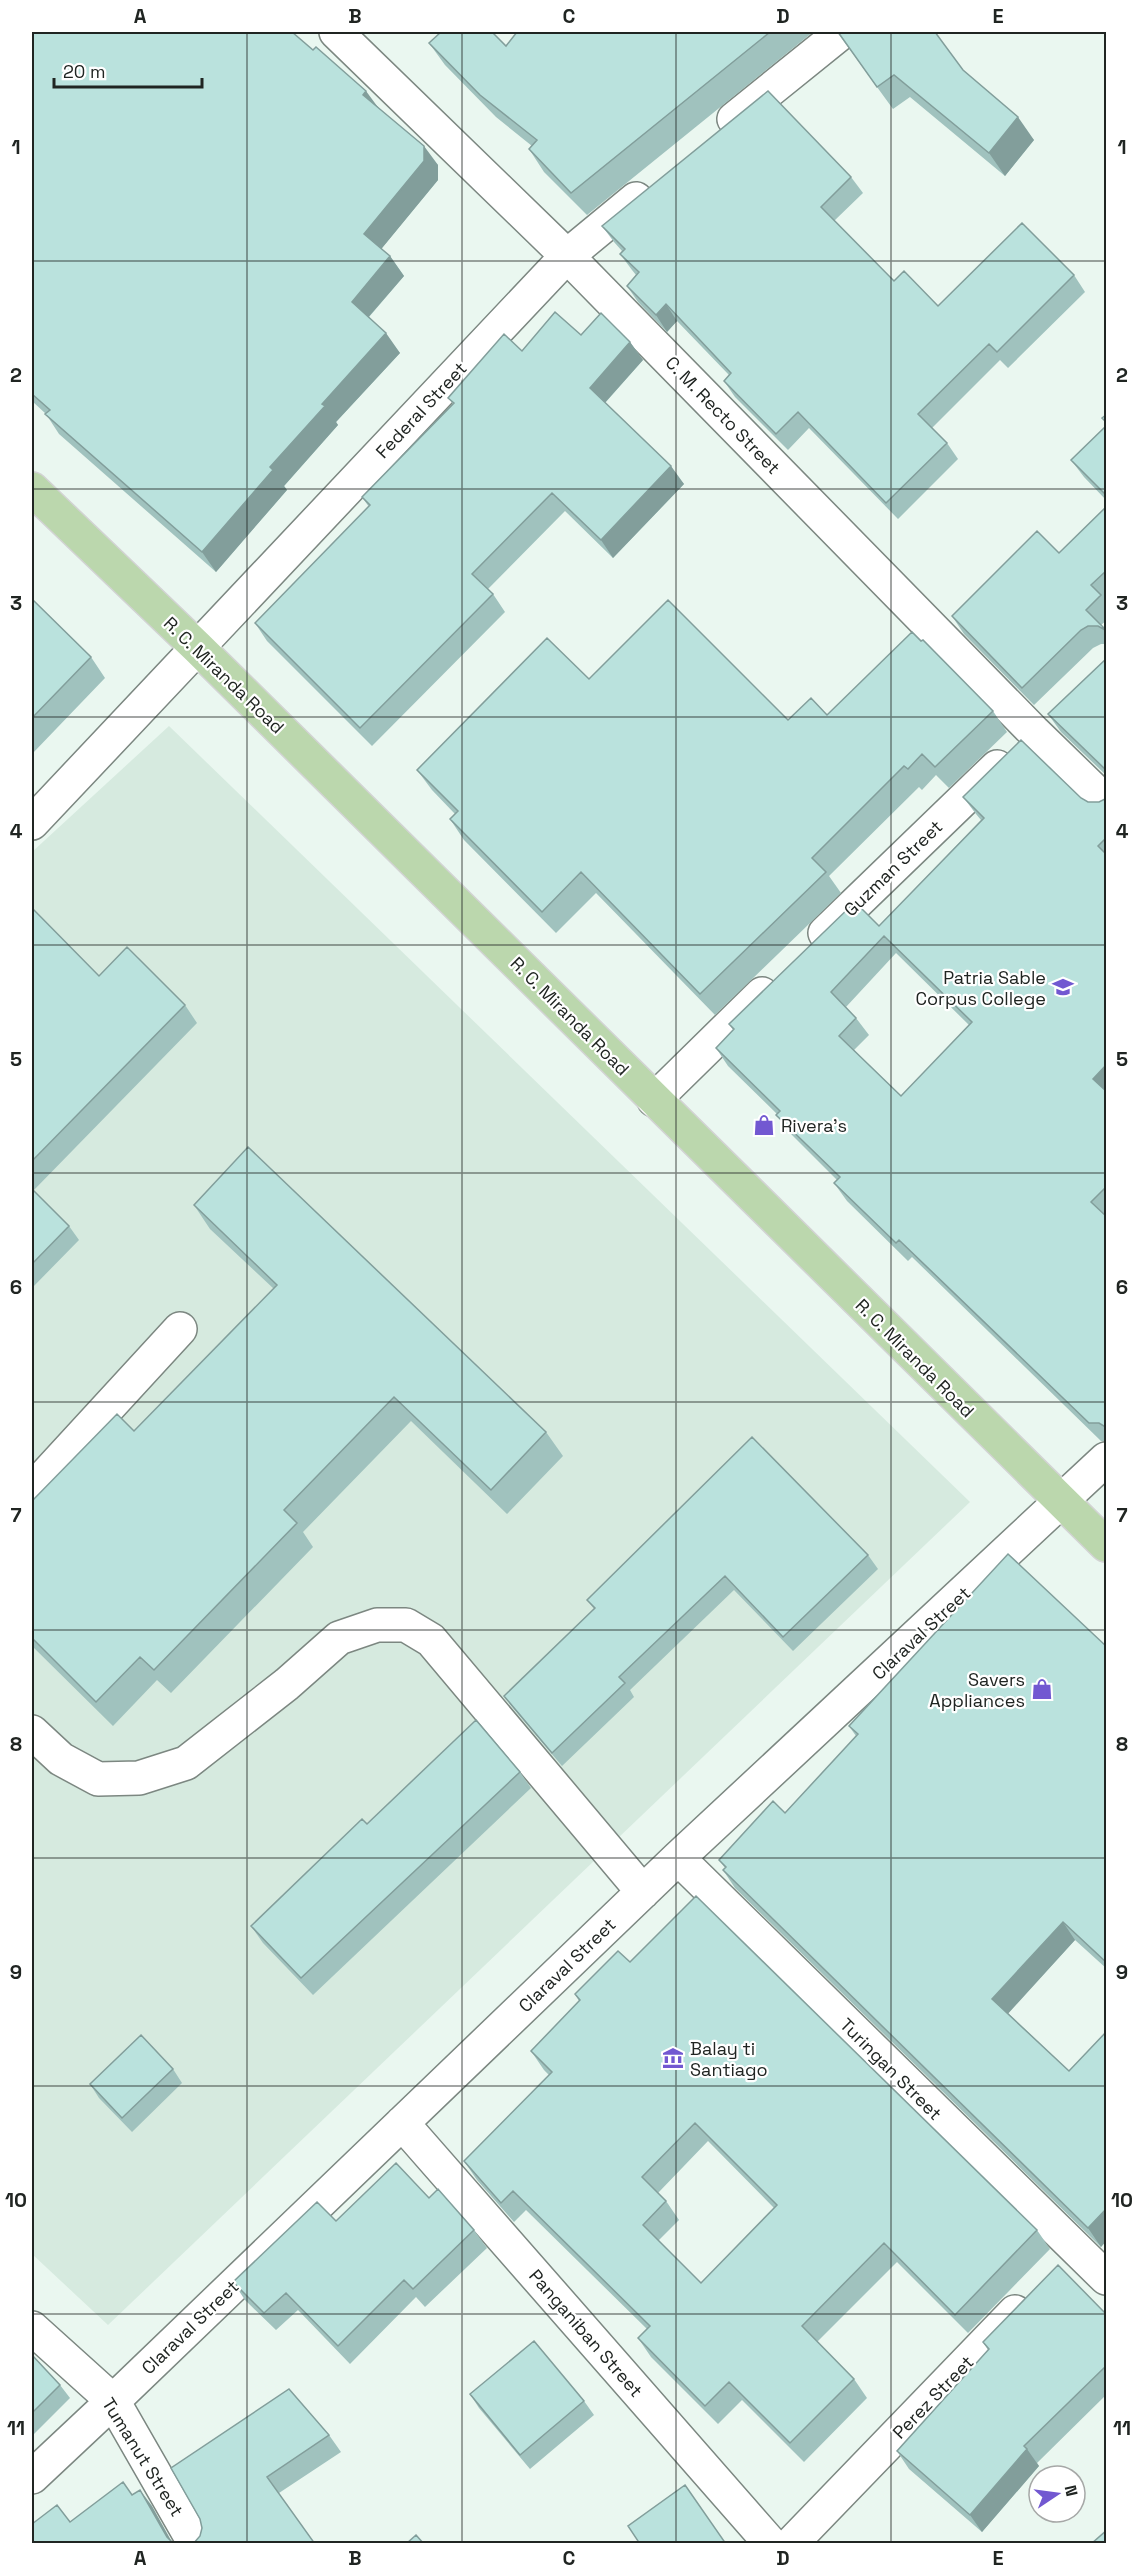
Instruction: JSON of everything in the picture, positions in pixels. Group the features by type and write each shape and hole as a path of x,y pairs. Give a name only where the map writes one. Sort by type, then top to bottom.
{"main road":[{"name":"R. C. Miranda Road","path":"32,489 197,647 1061,1503 1107,1545"}],"street":[{"name":"C. M. Recto Street","path":"336,32 567,256 1034,732 1107,802"},
{"path":"714,136 842,32"},
{"name":"Federal Street","path":"32,823 567,256 659,181"},
{"name":"Guzman Street","path":"806,952 1058,708"},
{"path":"654,1100 780,977"},
{"path":"32,1490 180,1329"},
{"name":"Claraval Street","path":"32,2477 678,1858 1107,1459"},
{"path":"32,1732 61,1759 98,1779 139,1778 186,1763 287,1684 339,1638 377,1625 406,1624 430,1640 643,1892"},
{"name":"Turingan Street","path":"678,1858 1067,2258 1107,2278"},
{"name":"Panganiban Street","path":"402,2123 771,2544"},
{"name":"Perez Street","path":"790,2544 1035,2292"},
{"name":"Tumanut Street","path":"32,2328 113,2401 195,2544"}],"shaded area":[{"path":"169,726 970,1502 108,2325 32,2254 32,852"}],"building":[{"path":"32,32 292,32 313,50 316,47 366,91 363,95 424,146 424,161 364,234 390,256 352,302 386,333 322,404 325,406 270,467 273,470 202,552 45,414 50,410 32,394"},
{"path":"441,32 492,32 506,46 517,32 770,32 571,193 529,149 537,140 480,95 429,43"},
{"path":"838,32 935,32 963,70 1018,117 989,153 894,75 877,87"},
{"path":"768,91 851,177 821,207 894,281 904,271 938,306 1022,223 1074,275 997,352 989,344 918,414 947,443 886,503 798,412 776,434 724,381 731,373 666,304 656,315 627,286 639,272 620,254 625,249 602,226"},
{"path":"555,312 581,335 601,313 630,342 590,388 671,466 601,540 552,493 472,574 493,594 360,728 255,623 370,505 362,497 454,403 448,398 504,334 522,351"},
{"path":"1107,425 1107,496 1071,460"},
{"path":"1107,506 1107,570 1091,585 1101,595 1086,610 1107,631 1098,626 1088,626 1081,630 1022,688 952,616 1037,531 1059,553"},
{"path":"32,599 91,657 32,718"},
{"path":"668,600 788,720 811,698 827,715 912,632 921,641 923,640 993,711 935,767 922,754 908,769 904,766 812,858 826,872 700,994 581,872 542,912 450,819 458,811 417,770 547,638 589,679"},
{"path":"1107,658 1107,771 1048,714"},
{"path":"1021,740 1081,798 1088,802 1099,802 1107,798 1107,837 1098,846 1107,855 1107,1064 1093,1079 1107,1092 1107,1186 1091,1202 1107,1217 1107,1428 1099,1423 1089,1423 899,1240 896,1243 834,1183 840,1177 776,1115 780,1111 716,1048 734,1029 729,1024 855,902 879,926 984,818 963,797","holes":["884,936 972,1022 901,1096 839,1036 856,1018 831,992"]},
{"path":"32,908 99,976 127,947 185,1005 32,1161"},
{"path":"248,1147 546,1432 491,1490 394,1397 284,1510 297,1523 154,1670 140,1657 96,1702 32,1638 32,1501 117,1414 134,1431 277,1285 194,1205"},
{"path":"32,1189 69,1226 32,1264"},
{"path":"752,1437 868,1555 783,1637 725,1576 619,1677 625,1683 552,1753 504,1696 595,1608 587,1600"},
{"path":"1008,1554 1107,1647 1107,1963 1063,1922 992,1999 1069,2071 1107,2031 1107,2208 1088,2228 723,1870 726,1867 719,1860 773,1801 785,1813 858,1734 849,1726"},
{"path":"476,1720 520,1772 301,1978 251,1926 362,1819 367,1824"},
{"path":"696,1896 1037,2230 955,2315 884,2243 802,2326 854,2379 790,2443 729,2382 705,2406 638,2338 650,2326 513,2191 501,2203 464,2161 552,2072 531,2051 580,2000 575,1994 618,1951 630,1962","holes":["695,2123 777,2205 701,2283 643,2225 666,2201 642,2177"]},
{"path":"141,2035 173,2069 122,2118 90,2084"},
{"path":"396,2163 429,2198 438,2189 474,2230 413,2289 404,2280 338,2346 286,2293 264,2313 233,2282 317,2202 336,2221"},
{"path":"1058,2265 1107,2315 1107,2365 1024,2446 1027,2449 970,2515 897,2451 989,2349 983,2342"},
{"path":"534,2341 584,2401 520,2455 470,2394"},
{"path":"32,2355 60,2385 32,2413"},
{"path":"289,2389 329,2435 267,2477 315,2544 193,2544 200,2536 202,2528 200,2519 171,2468"},
{"path":"123,2482 132,2495 140,2490 167,2537 174,2544 32,2544 32,2524 57,2505 70,2522"},
{"path":"685,2485 726,2544 640,2544 628,2526"},
{"path":"1107,2530 1107,2544 1091,2544"},
{"path":"416,2535 424,2544 406,2544"}],"place":[{"name":"Patria Sable Corpus College","path":"1063,987"},
{"name":"Rivera's","path":"764,1125"},
{"name":"Savers Appliances","path":"1042,1689"},
{"name":"Balay ti Santiago","path":"673,2058"}]}
